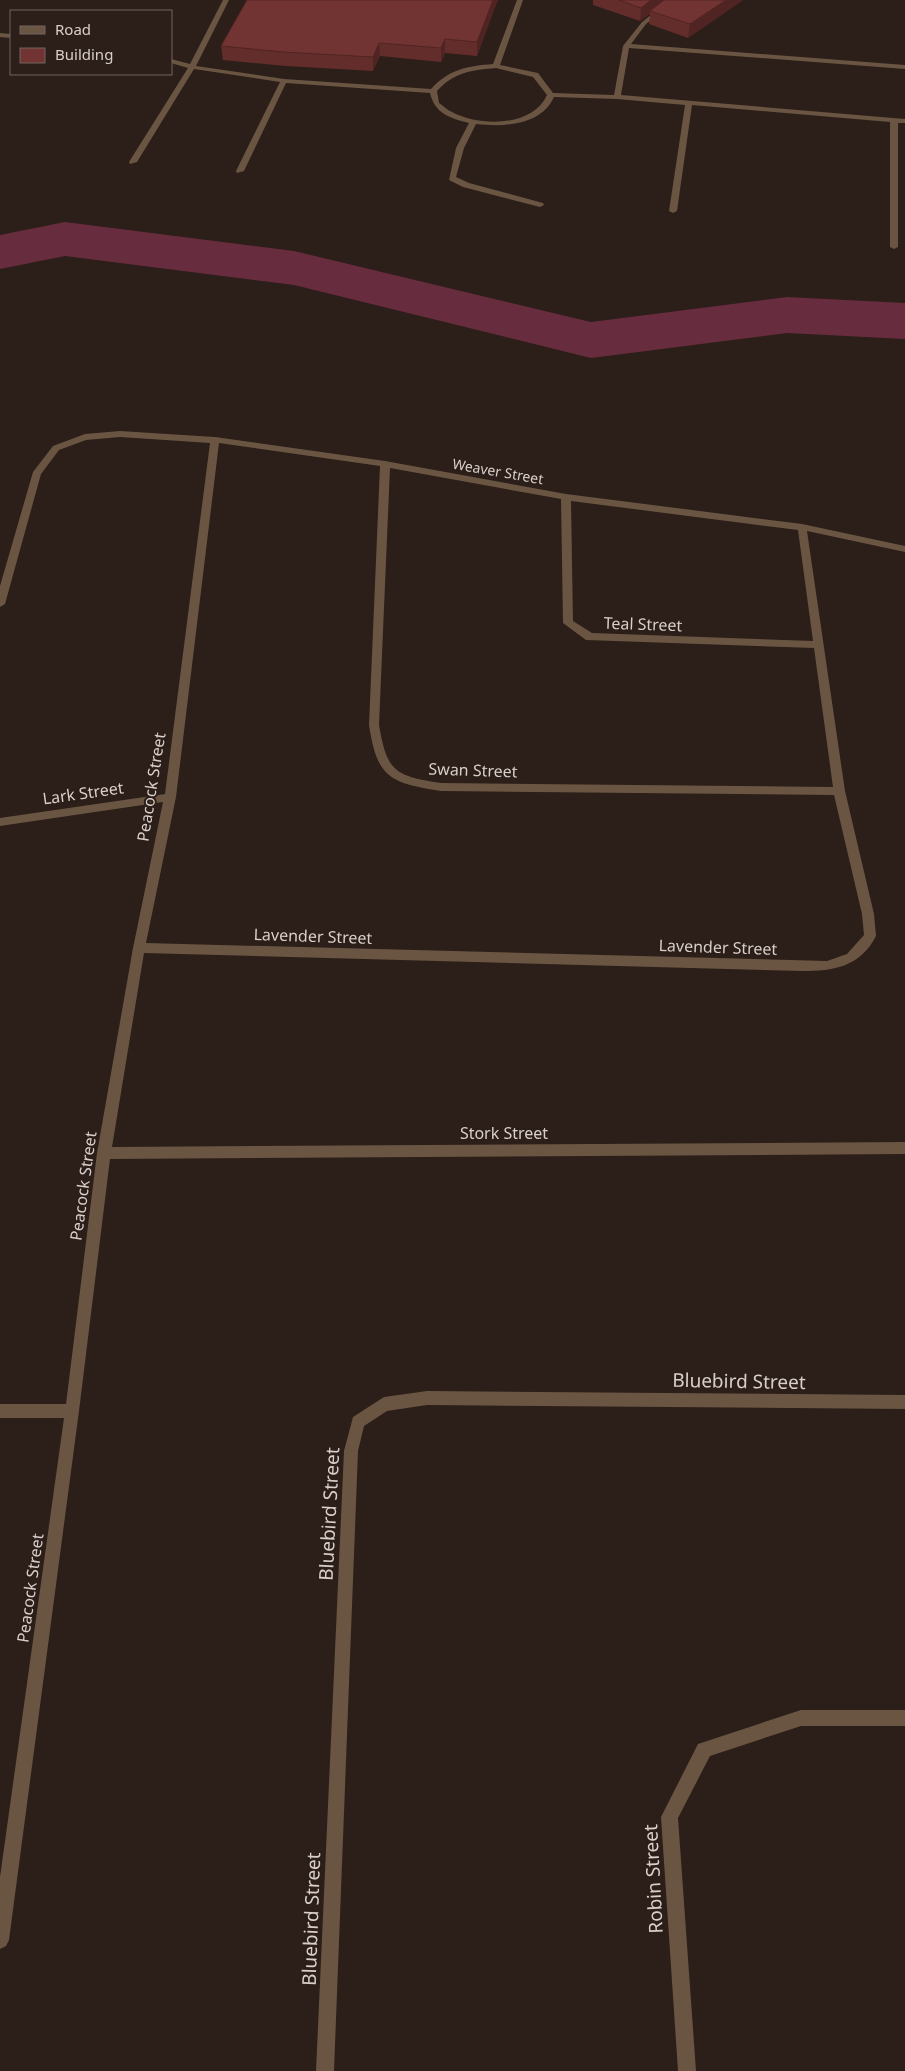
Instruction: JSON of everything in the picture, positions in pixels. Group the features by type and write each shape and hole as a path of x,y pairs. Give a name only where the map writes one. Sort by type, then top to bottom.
{"street":[{"path":"134,162 192,67 226,0"},
{"path":"496,66 520,0"},
{"path":"617,97 626,46 644,23 674,0"},
{"path":"626,46 905,67"},
{"path":"172,61 192,67 284,81 433,91"},
{"path":"433,91 444,77 459,71 467,68 496,66 535,75 551,95 617,97 905,121"},
{"path":"240,171 284,81"},
{"path":"433,91 436,104 450,115 473,122 501,123 527,118 545,108 551,95"},
{"path":"673,211 689,104"},
{"path":"894,121 894,247"},
{"path":"473,122 460,148 452,178 466,185 540,205"},
{"name":"Weaver Street","path":"0,604 36,474 56,448 85,438 120,434 214,440 385,464 566,497 802,527 905,549"},
{"name":"Peacock Street","path":"0,1940 72,1411 104,1152 139,948 170,797 214,440"},
{"name":"Swan Street","path":"385,464 374,725 378,750 387,771 406,782 440,787 839,791"},
{"name":"Teal Street","path":"566,497 568,623 590,637 817,645"},
{"name":"Lavender Street","path":"139,948 827,966 851,958 870,936 868,914 839,791 817,645 802,527"},
{"name":"Lark Street","path":"0,822 170,797"},
{"name":"Stork Street","path":"104,1152 905,1148"},
{"name":"Bluebird Street","path":"325,2071 351,1451 358,1422 384,1404 427,1398 905,1402"},
{"path":"0,1411 72,1411"},
{"name":"Robin Street","path":"687,2071 669,1817 704,1750 801,1718 905,1718"}],"building":[{"path":"247,0 493,0 477,42 445,39 441,48 379,43 373,57 221,46"},
{"path":"619,0 651,0 641,8"},
{"path":"664,0 726,0 690,24 650,11"}],"waterway":[{"path":"0,252 65,239 294,268 591,340 787,315 905,321"}]}
